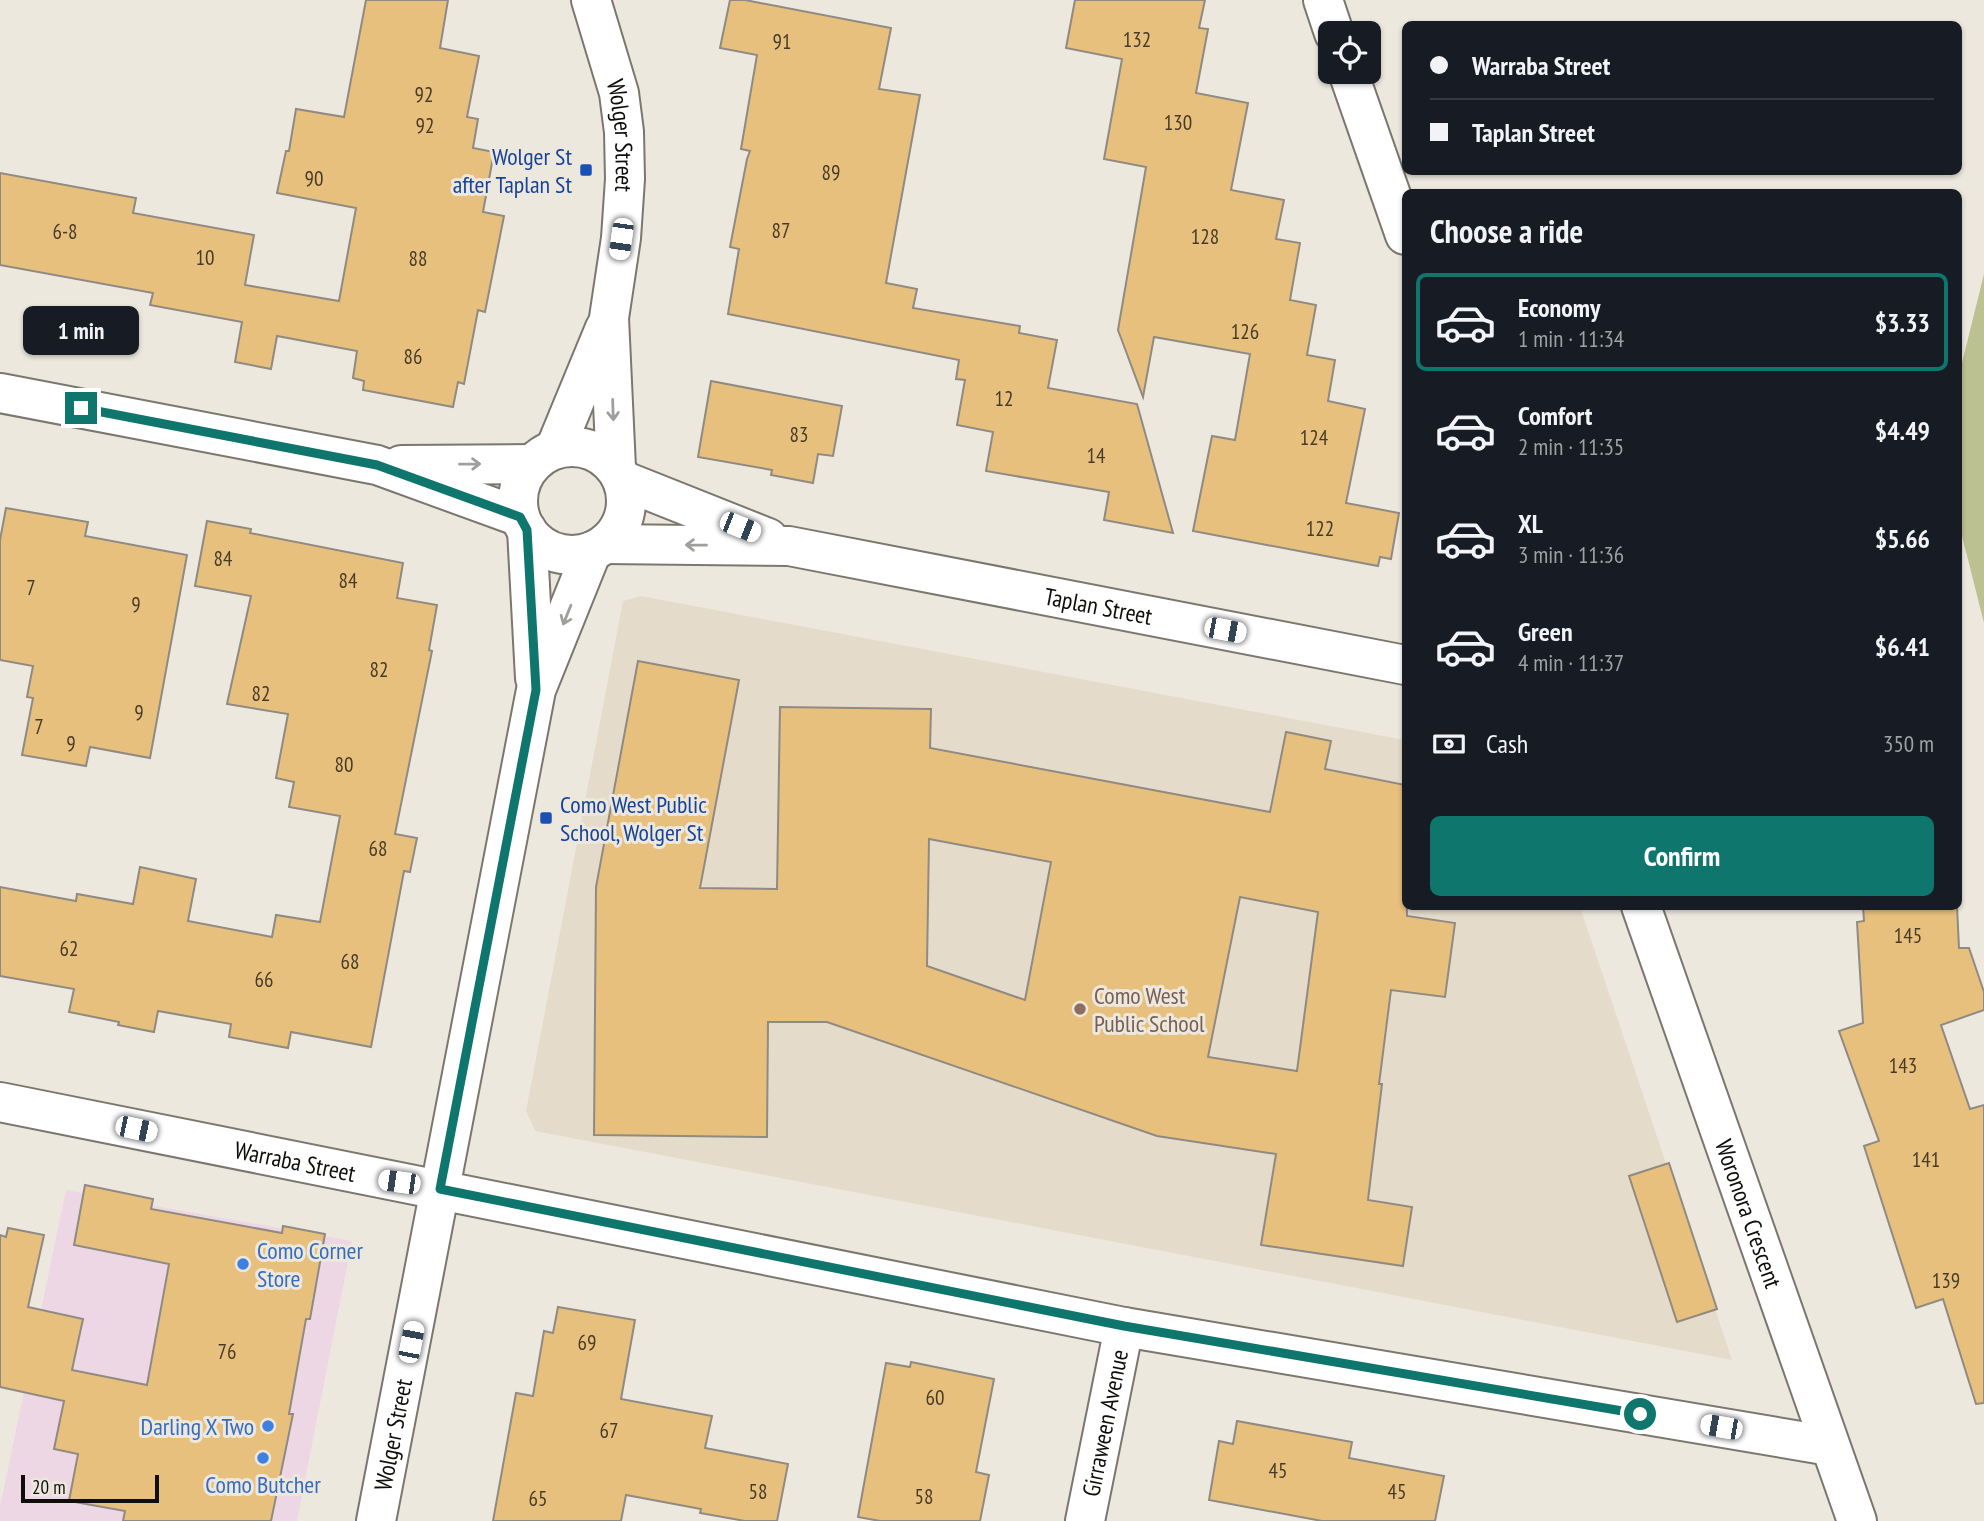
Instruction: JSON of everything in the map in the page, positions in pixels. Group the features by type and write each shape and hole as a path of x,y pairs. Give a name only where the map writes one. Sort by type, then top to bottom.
{"street":[{"name":"Wolger Street","path":"591,0 619,93 624,132 625,179 621,239 609,318 619,474"},
{"path":"1323,0 1331,21"},
{"path":"1352,84 1402,226"},
{"name":"Wolger Street","path":"543,456 609,318"},
{"path":"0,393 377,465 524,524"},
{"path":"377,465 543,456 582,447 595,451 606,458 619,474 626,508 622,521 599,548 578,555 548,550 524,524 517,503 519,489 524,475 543,456"},
{"name":"Taplan Street","path":"619,474 789,546"},
{"name":"Wolger Street","path":"524,524 536,690"},
{"name":"Taplan Street","path":"599,548 789,546 1402,664"},
{"name":"Wolger Street","path":"376,1521 536,690 599,548"},
{"name":"Woronora Crescent","path":"1642,910 1857,1521"},
{"name":"Warraba Street","path":"0,1102 1124,1326 1830,1446"},
{"name":"Girraween Avenue","path":"1085,1521 1124,1326"}],"shaded area":[{"name":"Como West Public School","path":"641,596 1402,739 1402,910 1581,910 1732,1360 535,1131 526,1111 623,601"},
{"path":"66,1190 352,1241 297,1521 0,1521 0,1507"}],"green space":[{"path":"1984,274 1984,623 1962,536 1962,363"}],"building":[{"path":"366,0 448,0 440,48 479,56 467,117 478,119 473,148 494,152 483,212 504,216 485,312 478,310 464,384 458,382 453,407 363,390 364,381 353,378 357,351 277,336 271,369 235,362 242,322 150,305 153,293 0,265 0,173 136,198 133,213 254,235 245,285 339,301 356,208 277,193 286,151 289,151 296,109 344,117"},
{"path":"730,0 745,0 891,28 879,89 920,95 886,283 917,289 913,308 1020,326 1019,333 1057,340 1048,388 1137,404 1173,533 1104,520 1109,492 986,471 993,432 957,425 965,380 956,379 959,360 728,314 739,249 730,247 750,151 741,149 757,55 720,48"},
{"path":"1075,0 1205,0 1199,28 1208,29 1196,93 1248,103 1231,190 1284,200 1276,239 1300,243 1290,300 1316,305 1307,355 1335,360 1328,401 1365,409 1346,503 1399,513 1391,559 1380,557 1378,566 1193,531 1212,436 1235,440 1250,354 1154,337 1143,397 1118,330 1146,167 1104,159 1122,59 1066,48"},
{"path":"711,381 842,406 833,456 818,454 813,483 771,475 772,470 698,457"},
{"path":"6,508 88,522 85,536 187,555 150,758 90,747 86,766 22,755 33,698 27,697 33,666 0,660 0,540"},
{"path":"207,521 251,529 250,533 403,563 397,598 437,605 429,650 432,651 395,834 417,838 410,872 404,871 371,1047 291,1032 288,1048 229,1037 231,1024 158,1011 154,1032 69,1012 74,989 0,976 0,887 76,901 77,894 133,904 140,867 196,879 188,921 272,937 276,915 320,922 340,816 289,807 294,782 276,778 288,714 227,704 251,596 195,586"},
{"path":"638,661 739,680 700,888 777,889 780,707 931,709 930,748 1270,812 1286,732 1331,741 1325,769 1402,784 1402,910 1407,910 1407,916 1455,923 1445,997 1391,990 1368,1200 1412,1207 1403,1266 1261,1245 1276,1154 1157,1136 827,1022 768,1022 767,1137 594,1135 596,887","holes":["929,839 1051,862 1025,1000 927,966","1240,897 1318,912 1297,1071 1208,1057"]},
{"path":"1863,910 1957,910 1959,948 1969,948 1984,992 1984,1010 1941,1025 1970,1109 1984,1105 1984,1403 1976,1404 1943,1299 1916,1308 1864,1146 1879,1141 1839,1031 1863,1023 1857,922 1864,921"},
{"path":"1669,1163 1717,1309 1677,1322 1629,1176"},
{"path":"85,1185 153,1199 151,1209 282,1233 283,1226 325,1234 310,1319 306,1319 289,1414 293,1414 271,1521 123,1521 125,1511 69,1501 78,1454 54,1449 64,1401 0,1387 0,1235 6,1237 8,1228 44,1235 28,1307 83,1319 72,1370 147,1385 169,1264 74,1245"},
{"path":"558,1307 635,1320 621,1399 712,1416 705,1448 788,1464 777,1521 745,1521 700,1513 701,1509 626,1495 621,1521 493,1521 516,1393 533,1396 544,1331 553,1333"},
{"path":"911,1362 994,1379 976,1472 989,1475 980,1521 880,1521 858,1517 886,1363 910,1367"},
{"path":"1237,1421 1352,1442 1349,1458 1444,1476 1435,1521 1322,1521 1209,1500 1219,1441 1233,1444"}],"place":[{"name":"Wolger St after Taplan St","path":"586,170"},
{"name":"Como West Public School, Wolger St","path":"546,818"},
{"name":"Como West Public School","path":"1080,1009"},
{"name":"Como Corner Store","path":"243,1264"},
{"name":"Darling X Two","path":"268,1426"},
{"name":"Como Butcher","path":"263,1458"}],"route":[{"path":"81,408 377,465 520,517 527,530 536,690 440,1189 1124,1326 1640,1414"}]}
